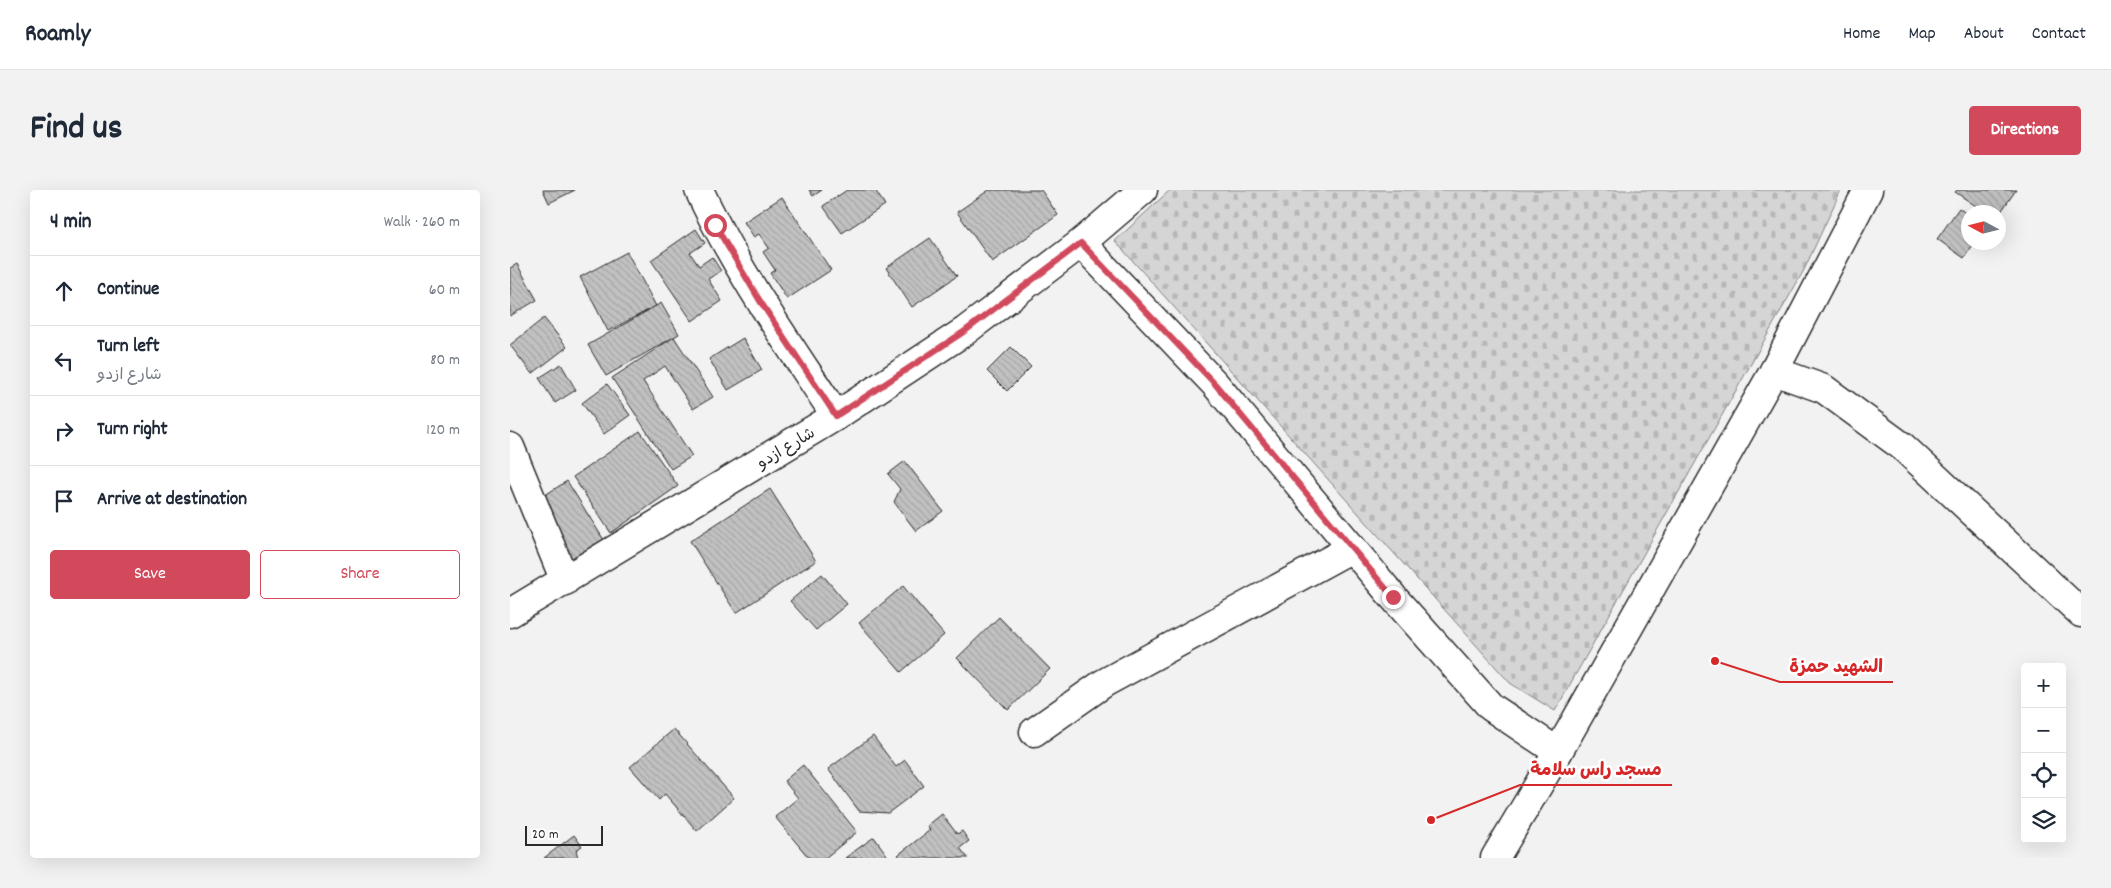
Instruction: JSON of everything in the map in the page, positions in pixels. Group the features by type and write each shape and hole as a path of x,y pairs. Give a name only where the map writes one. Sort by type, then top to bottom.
{"street":[{"path":"698,190 715,225 760,301 836,416"},
{"name":"شارع ازدو","path":"510,613 836,416 965,331 1081,243 1143,190"},
{"path":"1496,858 1774,371 1868,190"},
{"path":"1081,243 1215,384 1393,597 1491,707 1558,752"},
{"path":"1774,371 1824,388 1903,447 2081,613"},
{"path":"510,447 565,581"},
{"path":"1034,732 1104,683 1352,548"}],"green space":[{"path":"1170,190 1841,190 1804,270 1555,711 1510,683 1115,241"}],"building":[{"path":"543,190 575,190 549,203"},
{"path":"809,190 822,190 813,196"},
{"path":"847,190 875,190 885,205 842,233 823,206"},
{"path":"989,190 1041,190 1058,215 992,262 957,212"},
{"path":"1957,190 2016,190 2006,205 1974,205 1955,192"},
{"path":"782,197 831,270 787,299 770,273 775,270 763,252 769,248 759,234 754,237 744,222"},
{"path":"1959,208 1961,210 1961,250 1970,250 1964,258 1937,239"},
{"path":"696,229 705,243 690,253 699,266 712,257 721,271 708,279 722,301 692,321 651,260"},
{"path":"930,238 957,276 912,307 886,268"},
{"path":"627,252 656,306 608,331 580,277"},
{"path":"517,264 537,300 510,316 510,268"},
{"path":"661,303 679,334 606,376 588,345"},
{"path":"544,318 567,347 532,374 510,345"},
{"path":"674,337 713,397 693,409 665,366 643,381 692,456 671,469 612,378"},
{"path":"743,338 762,370 728,390 709,359"},
{"path":"1011,347 1031,367 1007,391 987,371"},
{"path":"561,364 576,390 555,403 539,378"},
{"path":"607,384 630,415 604,434 582,403"},
{"path":"640,431 678,486 611,533 573,477"},
{"path":"905,461 943,511 916,531 894,502 900,489 888,474"},
{"path":"567,481 604,540 568,563 531,504"},
{"path":"770,489 816,561 736,613 690,541"},
{"path":"822,574 847,604 816,630 790,601"},
{"path":"903,586 944,635 901,672 859,623"},
{"path":"999,617 1050,669 1008,710 957,658"},
{"path":"674,729 734,798 697,831 665,794 659,800 630,767"},
{"path":"873,736 896,767 905,760 924,786 888,813 859,811 828,769"},
{"path":"803,765 857,832 825,858 809,858 775,817 798,798 784,781"},
{"path":"942,814 957,834 962,831 969,841 960,848 968,858 900,858 898,855 930,830 927,826"},
{"path":"574,835 582,846 576,850 578,858 544,858"},
{"path":"874,837 887,855 883,858 845,858"}],"place":[{"name":"الشهيد حمزة","path":"1715,661"},
{"name":"مسجد راس سلامة","path":"1431,820"}],"route":[{"path":"715,225 760,301 836,416 965,331 1081,243 1215,384 1393,597"}]}
